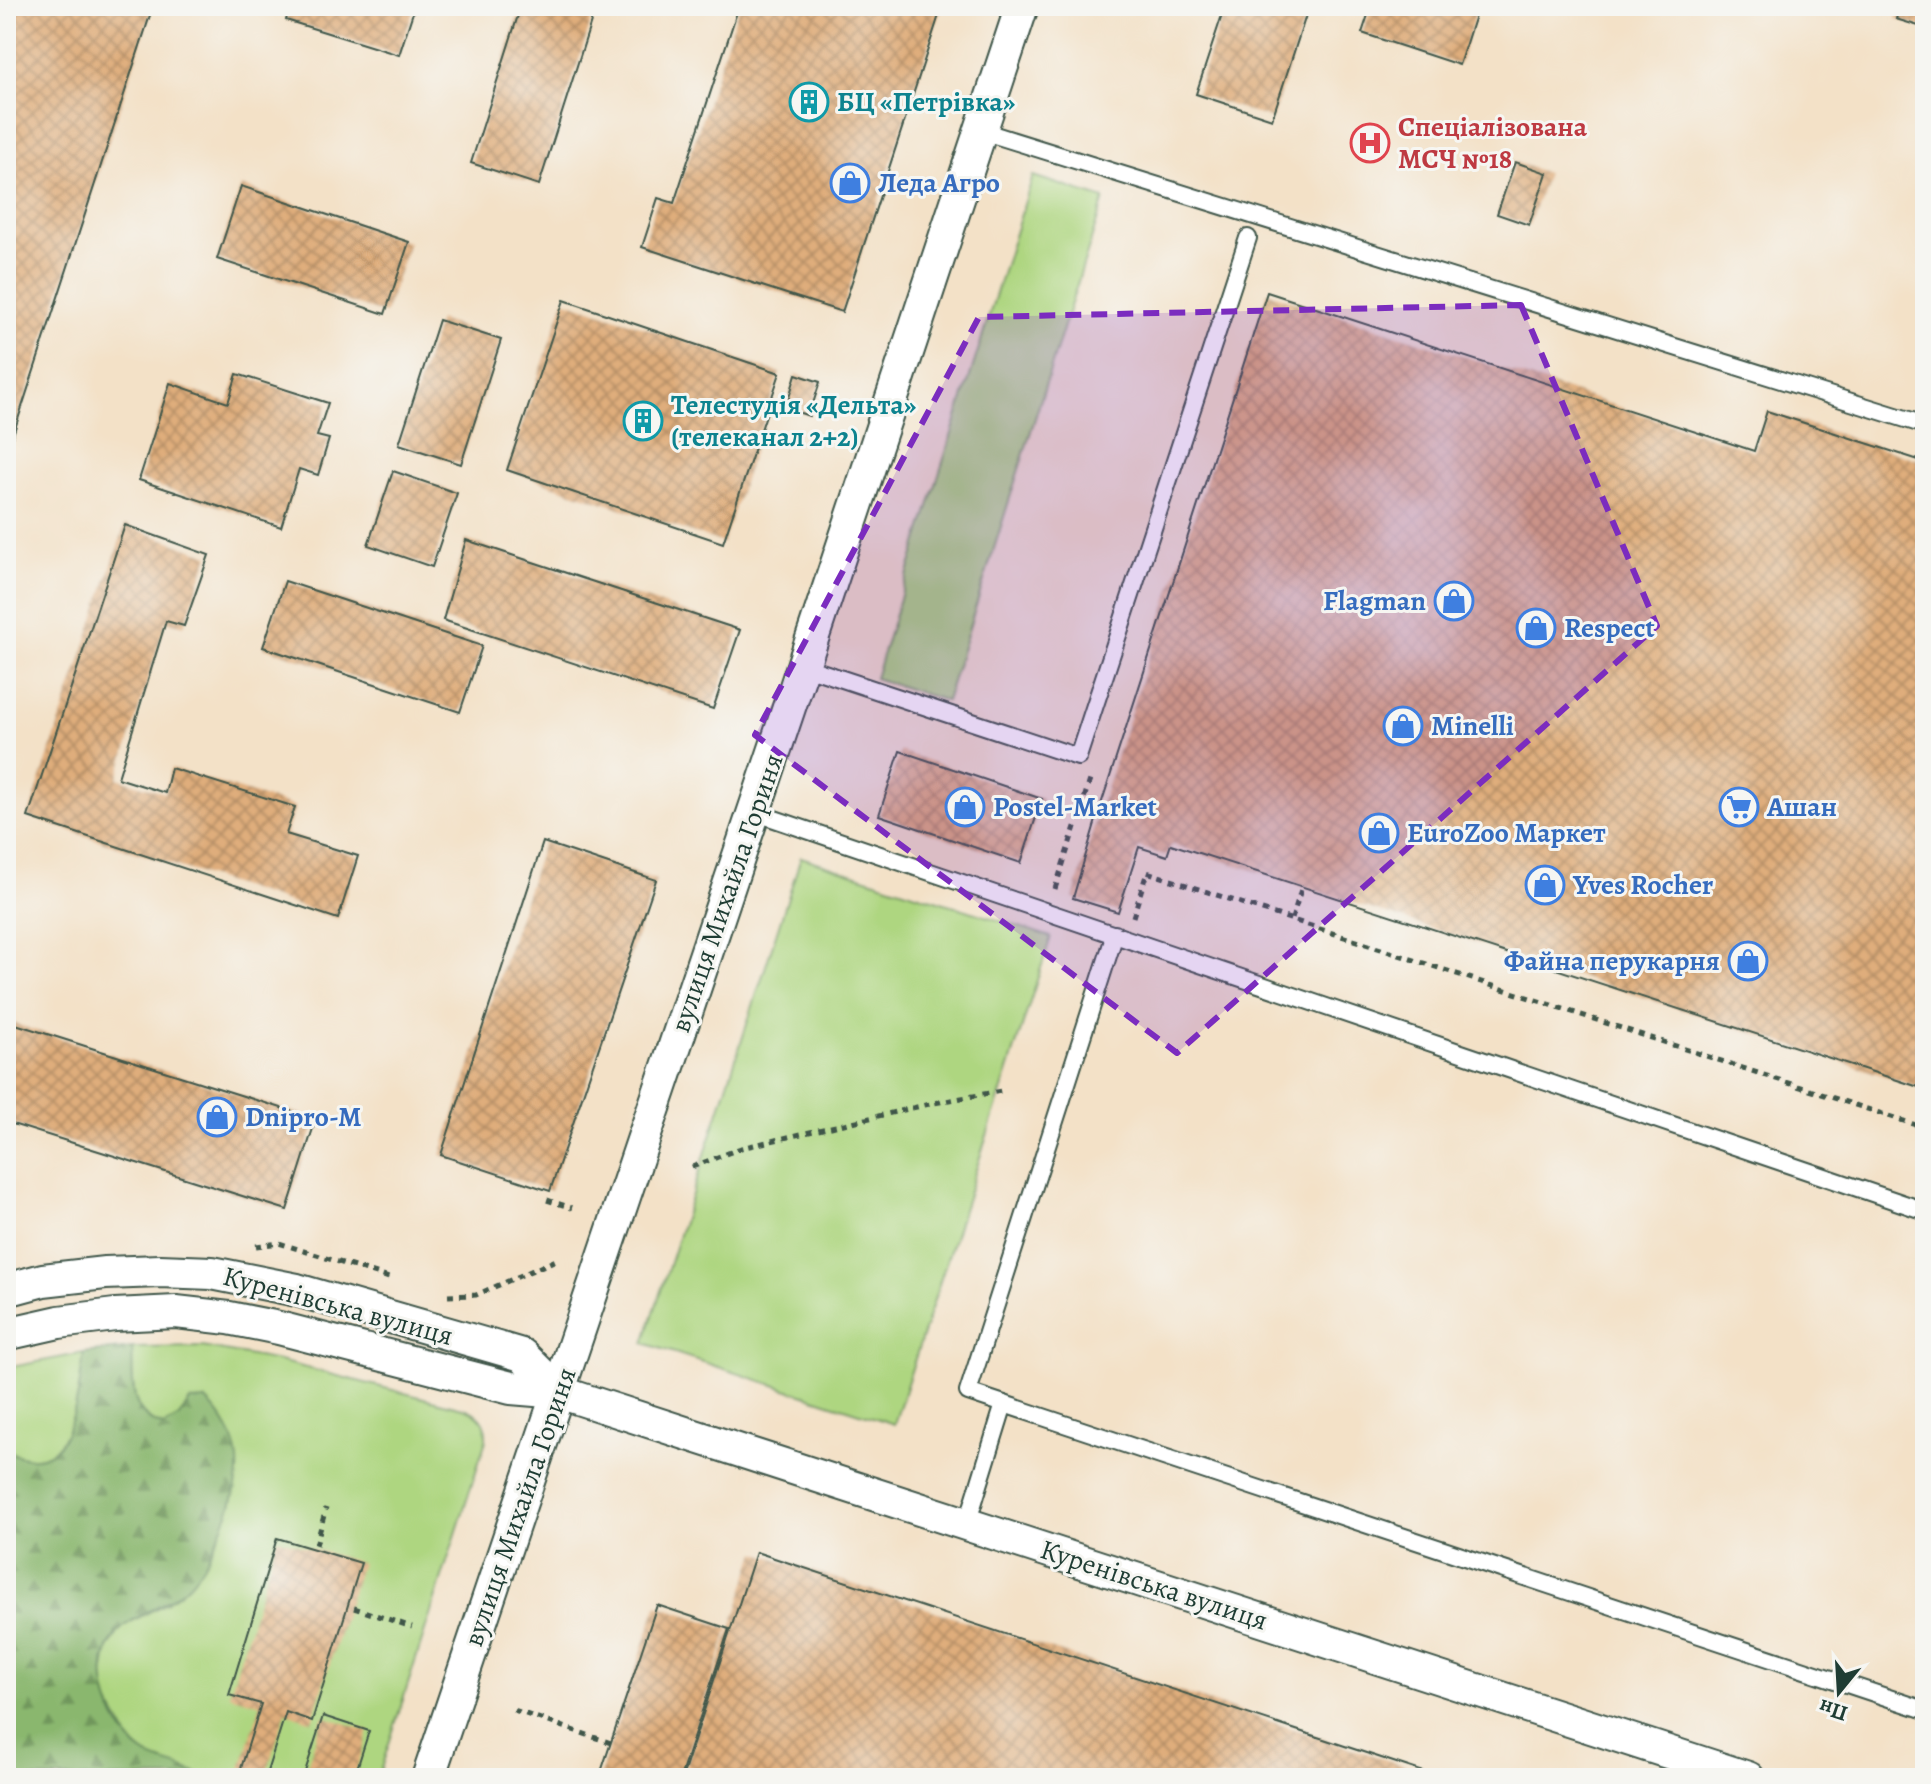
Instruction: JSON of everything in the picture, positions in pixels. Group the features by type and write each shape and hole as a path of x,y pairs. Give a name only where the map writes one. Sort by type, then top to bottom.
{"street":[{"name":"вулиця Михайла Гориня","path":"428,1778 1022,6"},
{"name":"Куренівська вулиця","path":"6,1290 43,1280 105,1273 212,1273 297,1290 522,1355 559,1392"},
{"name":"Куренівська вулиця","path":"6,1334 59,1322 176,1312 279,1328 511,1388 559,1392 1748,1778"}],"lane":[{"path":"982,131 1925,425"},
{"path":"803,666 1078,757 1248,238"},
{"path":"754,812 1925,1211"},
{"path":"1115,934 968,1392 1925,1710"},
{"path":"967,1524 1004,1404"}],"path":[{"path":"1147,872 1925,1128"},
{"path":"1292,919 1302,886"},
{"path":"692,1167 741,1148 934,1103 1001,1091"},
{"path":"547,1200 572,1208"},
{"path":"316,1545 326,1508"},
{"path":"354,1608 412,1627"},
{"path":"514,1710 611,1743"}],"highlighted area":[{"path":"1521,305 1657,626 1177,1053 755,735 979,317"}],"green space":[{"path":"1033,176 1104,199 946,701 875,678"},
{"path":"801,857 1051,937 894,1424 644,1343"},
{"path":"202,1347 279,1361 467,1409 476,1414 484,1425 486,1440 378,1778 205,1778 148,1757 131,1742 106,1698 103,1675 108,1648 123,1626 168,1602 190,1402 179,1417 164,1426 143,1414 134,1395 132,1348"},
{"path":"132,1348 134,1395 143,1414 164,1426 179,1417 190,1401 206,1400 229,1430 238,1460 238,1476 230,1510 201,1569 185,1588 134,1619 114,1637 106,1652 104,1668 104,1685 115,1718 134,1745 151,1757 205,1778 6,1778 6,1450 28,1458 45,1456 58,1446 68,1431 74,1412 84,1353"},
{"path":"84,1353 74,1412 68,1431 58,1446 45,1456 28,1458 6,1450 6,1368"}],"building":[{"path":"6,6 153,6 7,453 6,453"},
{"path":"290,6 415,6 399,55 286,20"},
{"path":"521,6 596,6 539,185 471,163"},
{"name":"БЦ «Петрівка»","path":"739,6 942,6 842,312 642,247 658,198 674,203"},
{"path":"1225,6 1309,6 1272,119 1196,94"},
{"path":"1371,6 1478,6 1459,65 1362,33"},
{"path":"1900,6 1925,6 1925,28 1896,19"},
{"path":"1515,162 1547,173 1529,225 1497,214"},
{"path":"241,186 409,242 385,314 217,259"},
{"path":"1267,292 1754,451 1767,411 1925,462 1925,1089 1171,844 1167,856 1139,847 1118,912 1073,898"},
{"name":"Телестудія «Дельта» (телеканал 2+2)","path":"564,300 780,373 723,543 507,470"},
{"path":"439,320 501,340 461,464 399,444"},
{"path":"237,374 328,403 317,436 329,439 318,475 299,469 281,527 139,480 170,383 228,403"},
{"path":"796,374 820,382 809,416 786,408"},
{"path":"393,471 457,493 432,567 368,545"},
{"path":"125,525 209,555 184,626 166,621 118,778 165,793 171,768 295,807 286,834 358,856 338,919 28,817"},
{"path":"466,540 740,630 713,709 443,620"},
{"path":"285,581 482,646 460,712 263,647"},
{"path":"900,751 1042,799 1021,863 879,815"},
{"path":"543,842 656,880 550,1191 441,1155"},
{"path":"6,1021 316,1119 287,1210 6,1122"},
{"path":"277,1538 361,1563 312,1721 286,1712 265,1778 238,1778 261,1704 229,1695"},
{"path":"756,1552 1439,1777 1439,1778 682,1778"},
{"path":"657,1605 729,1629 680,1778 599,1778"},
{"path":"323,1716 369,1731 354,1778 303,1778"}],"place":[{"name":"БЦ «Петрівка»","path":"809,102"},
{"name":"Спеціалізована МСЧ №18","path":"1370,143"},
{"name":"Леда Агро","path":"850,183"},
{"name":"Телестудія «Дельта» (телеканал 2+2)","path":"643,421"},
{"name":"Flagman","path":"1454,601"},
{"name":"Respect","path":"1536,628"},
{"name":"Minelli","path":"1403,726"},
{"name":"Postel-Market","path":"965,807"},
{"name":"Ашан","path":"1739,807"},
{"name":"EuroZoo Маркет","path":"1379,833"},
{"name":"Yves Rocher","path":"1545,885"},
{"name":"Файна перукарня","path":"1748,961"},
{"name":"Dnipro-M","path":"217,1117"}]}
